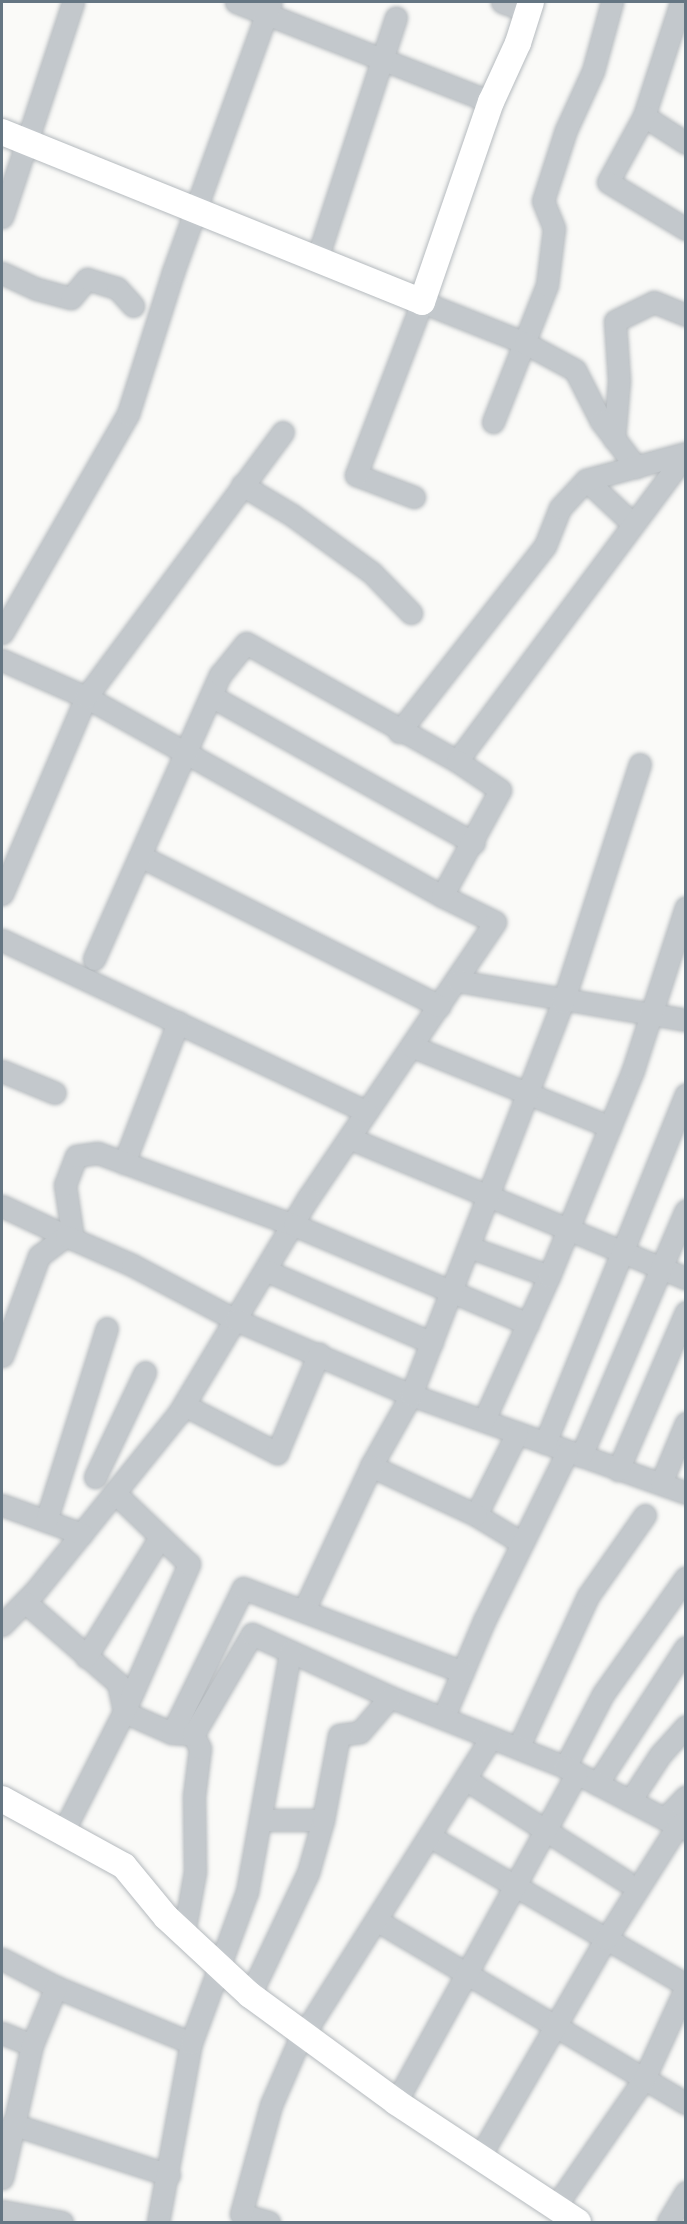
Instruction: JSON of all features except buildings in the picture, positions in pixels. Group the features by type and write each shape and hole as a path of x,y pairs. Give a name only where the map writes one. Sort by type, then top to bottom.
{"main road":[{"path":"13,137 422,302 491,102 518,43 529,6"},
{"path":"2,1799 124,1866 166,1917 250,1995 396,2102 578,2223"}],"street":[{"path":"2,217 13,137 73,2"},
{"path":"236,2 268,8 382,60 491,102"},
{"path":"502,2 529,6"},
{"path":"493,422 547,285 554,228 543,201 566,130 593,71 612,2"},
{"path":"681,2 644,116 608,182 686,230"},
{"path":"2,633 128,414 195,209 268,8"},
{"path":"316,259 396,18"},
{"path":"644,116 686,143"},
{"path":"2,273 37,290 71,298 87,279 117,288 133,306"},
{"path":"414,497 356,475 422,302 525,343 575,370 601,421 636,467"},
{"path":"614,439 619,381 615,321 654,302 686,315"},
{"path":"2,894 86,698 283,432"},
{"path":"399,732 544,546 560,508 586,480 686,454"},
{"path":"457,761 686,454"},
{"path":"586,480 633,524"},
{"path":"242,485 292,515 372,573 411,613"},
{"path":"94,959 188,755 220,675 246,643 399,732 457,761 500,790 474,843 442,896"},
{"path":"2,660 86,698 442,896 495,922 458,981 308,1198 294,1225 184,1406 82,1534 25,1602 2,1625"},
{"path":"211,696 474,843"},
{"path":"304,1610 371,1466 411,1395 432,1343 563,1002 640,764"},
{"path":"140,856 440,1006"},
{"path":"484,1420 549,1276 610,1127 651,1016 686,907"},
{"path":"2,940 366,1111"},
{"path":"458,981 563,1002 686,1020"},
{"path":"124,1163 178,1022"},
{"path":"411,1046 610,1127"},
{"path":"2,1071 55,1093"},
{"path":"545,1443 686,1094"},
{"path":"349,1138 569,1227 686,1278"},
{"path":"70,1238 65,1185 76,1156 98,1153 294,1225 528,1324"},
{"path":"2,1206 132,1265 236,1320 318,1353 411,1395 686,1493"},
{"path":"444,1716 522,1543 574,1454 662,1268 686,1210"},
{"path":"2,1356 39,1256 70,1238"},
{"path":"469,1247 549,1276"},
{"path":"265,1270 432,1343"},
{"path":"618,1470 686,1312"},
{"path":"46,1521 107,1328"},
{"path":"184,1406 277,1453 318,1353"},
{"path":"95,1477 145,1372"},
{"path":"661,1483 686,1423"},
{"path":"476,1515 517,1433"},
{"path":"63,1465 95,1477 118,1490 160,1537 189,1564 124,1712 63,1832"},
{"path":"371,1466 476,1515 522,1543"},
{"path":"2,1505 82,1534"},
{"path":"518,1748 588,1596 645,1515"},
{"path":"86,1657 160,1537"},
{"path":"396,2102 546,1831 603,1694 686,1577"},
{"path":"183,1734 243,1588 463,1671"},
{"path":"25,1602 118,1683 124,1712"},
{"path":"183,1734 252,1634 390,1697 444,1716 571,1771 679,1824"},
{"path":"597,1784 686,1647"},
{"path":"158,2223 169,2175 191,2043 248,1893 290,1652"},
{"path":"250,1995 308,1873 323,1821 339,1735 360,1732 390,1697"},
{"path":"124,1712 183,1734 200,1748 194,1796 195,1872 184,1933"},
{"path":"630,1801 660,1755 686,1726"},
{"path":"269,2223 242,2220 241,2214 271,2105 303,2036 491,1738"},
{"path":"465,1779 625,1881"},
{"path":"480,2156 606,1939 679,1824 686,1796"},
{"path":"260,1820 323,1821"},
{"path":"429,1836 686,1986 645,2079 555,2207"},
{"path":"376,1920 686,2103"},
{"path":"2,1959 56,1987 191,2043"},
{"path":"2,2178 12,2124 32,2045 56,1987"},
{"path":"2,2033 32,2045"},
{"path":"12,2124 169,2175"},
{"path":"668,2223 686,2192"},
{"path":"2,2211 62,2223"}]}
